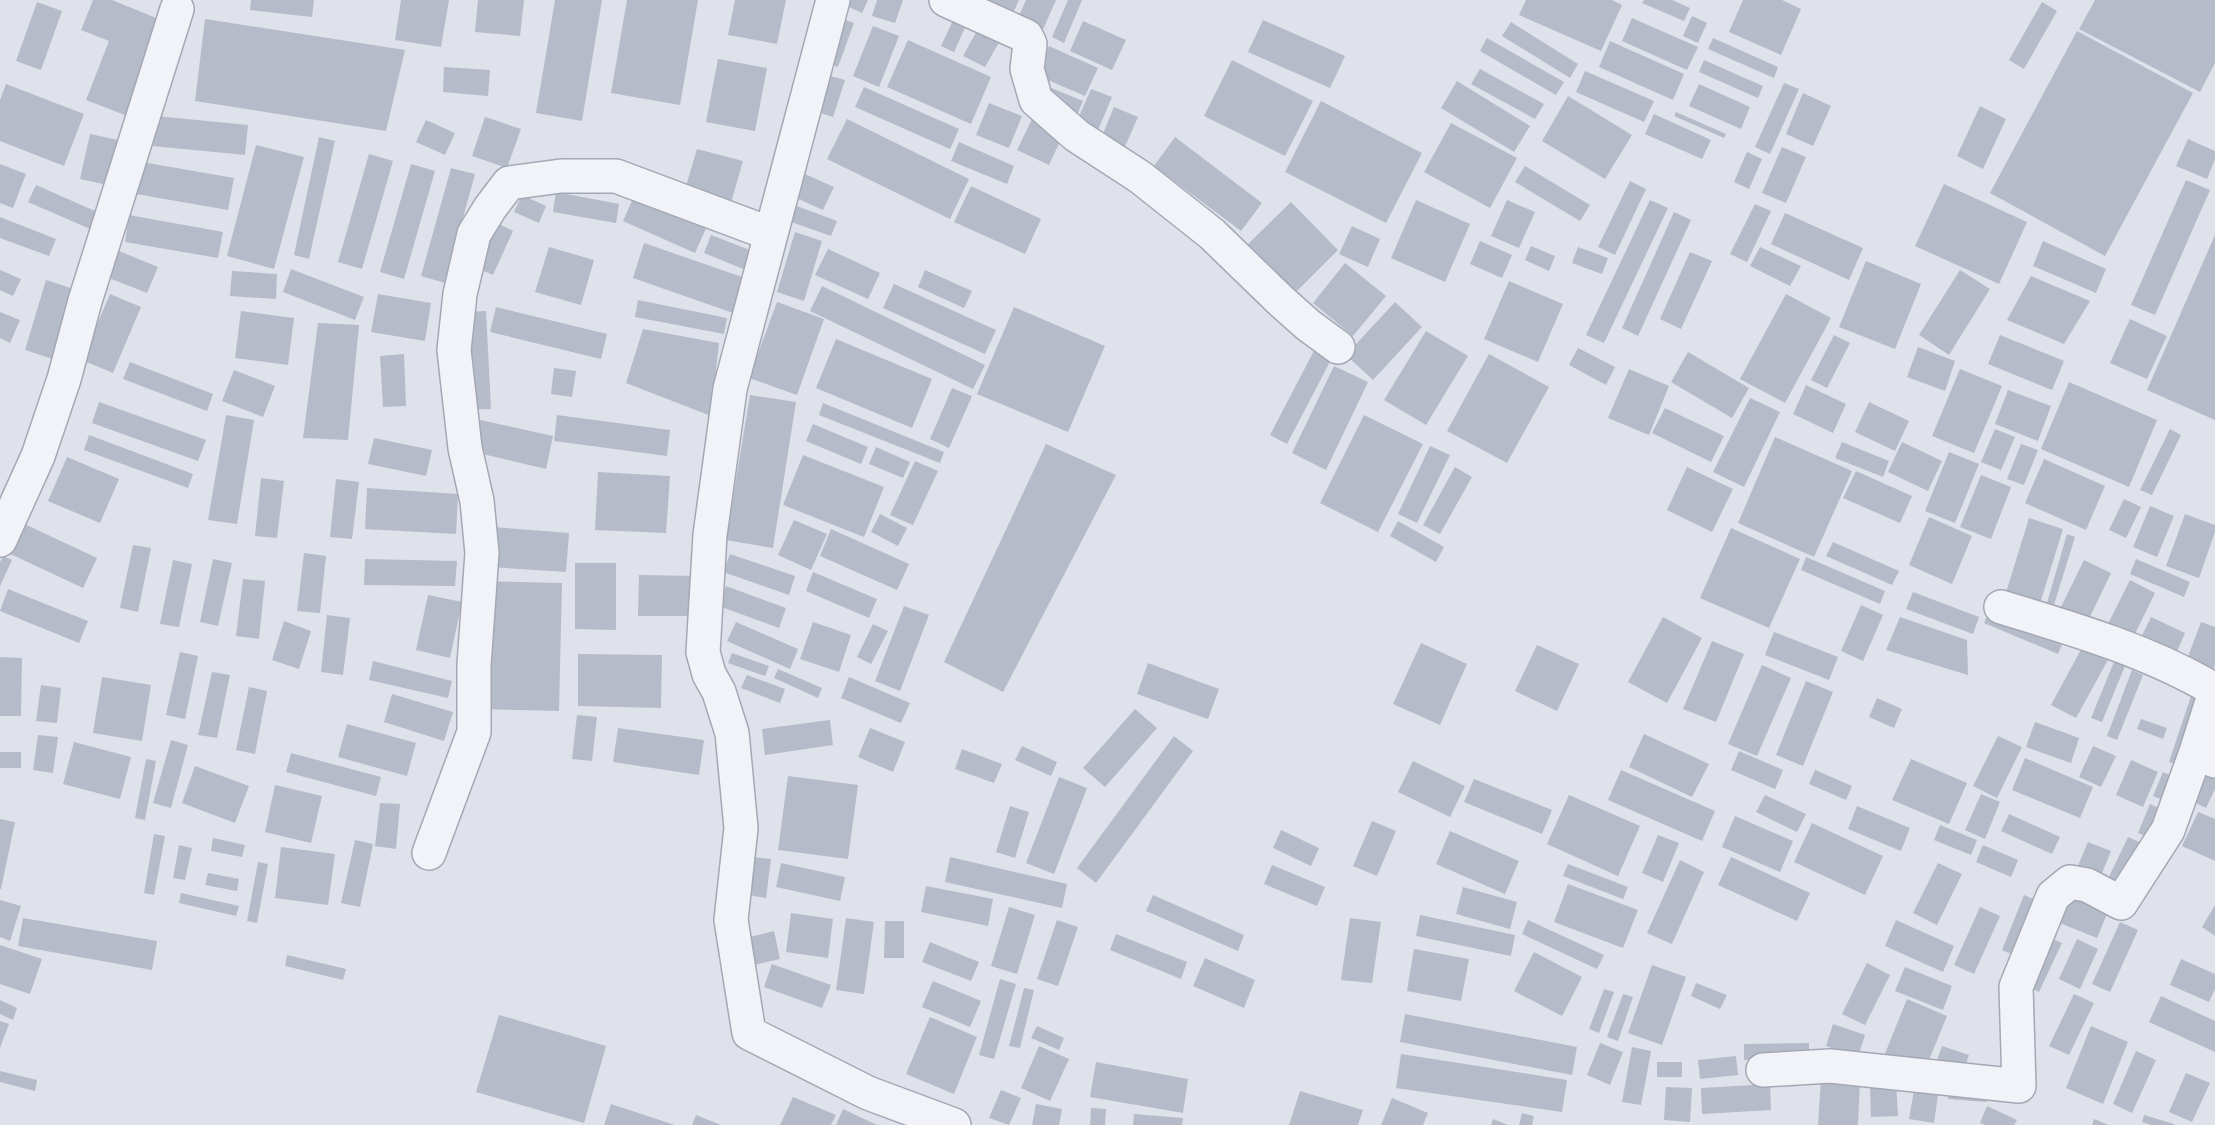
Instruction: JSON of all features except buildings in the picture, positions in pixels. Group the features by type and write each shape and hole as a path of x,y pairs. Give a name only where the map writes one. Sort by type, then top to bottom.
{"street":[{"path":"833,0 730,389 710,535 703,652 732,733 741,828 731,920 749,1033 868,1094 954,1125"},
{"path":"946,0 1026,36 1030,44 1027,69 1036,100 1077,136 1140,177 1212,234 1280,300 1338,347"},
{"path":"0,540 38,456 64,380 85,301 177,9"},
{"path":"429,853 474,732 474,665 482,553 477,501 465,448 454,350 460,294 474,234 509,183 561,176 616,176 771,234"},
{"path":"1763,1070 1830,1066 2019,1086 2016,987 2053,896 2070,882 2087,885 2121,903 2168,830 2205,757 2215,691 2181,670 2071,628 2001,607"}]}
